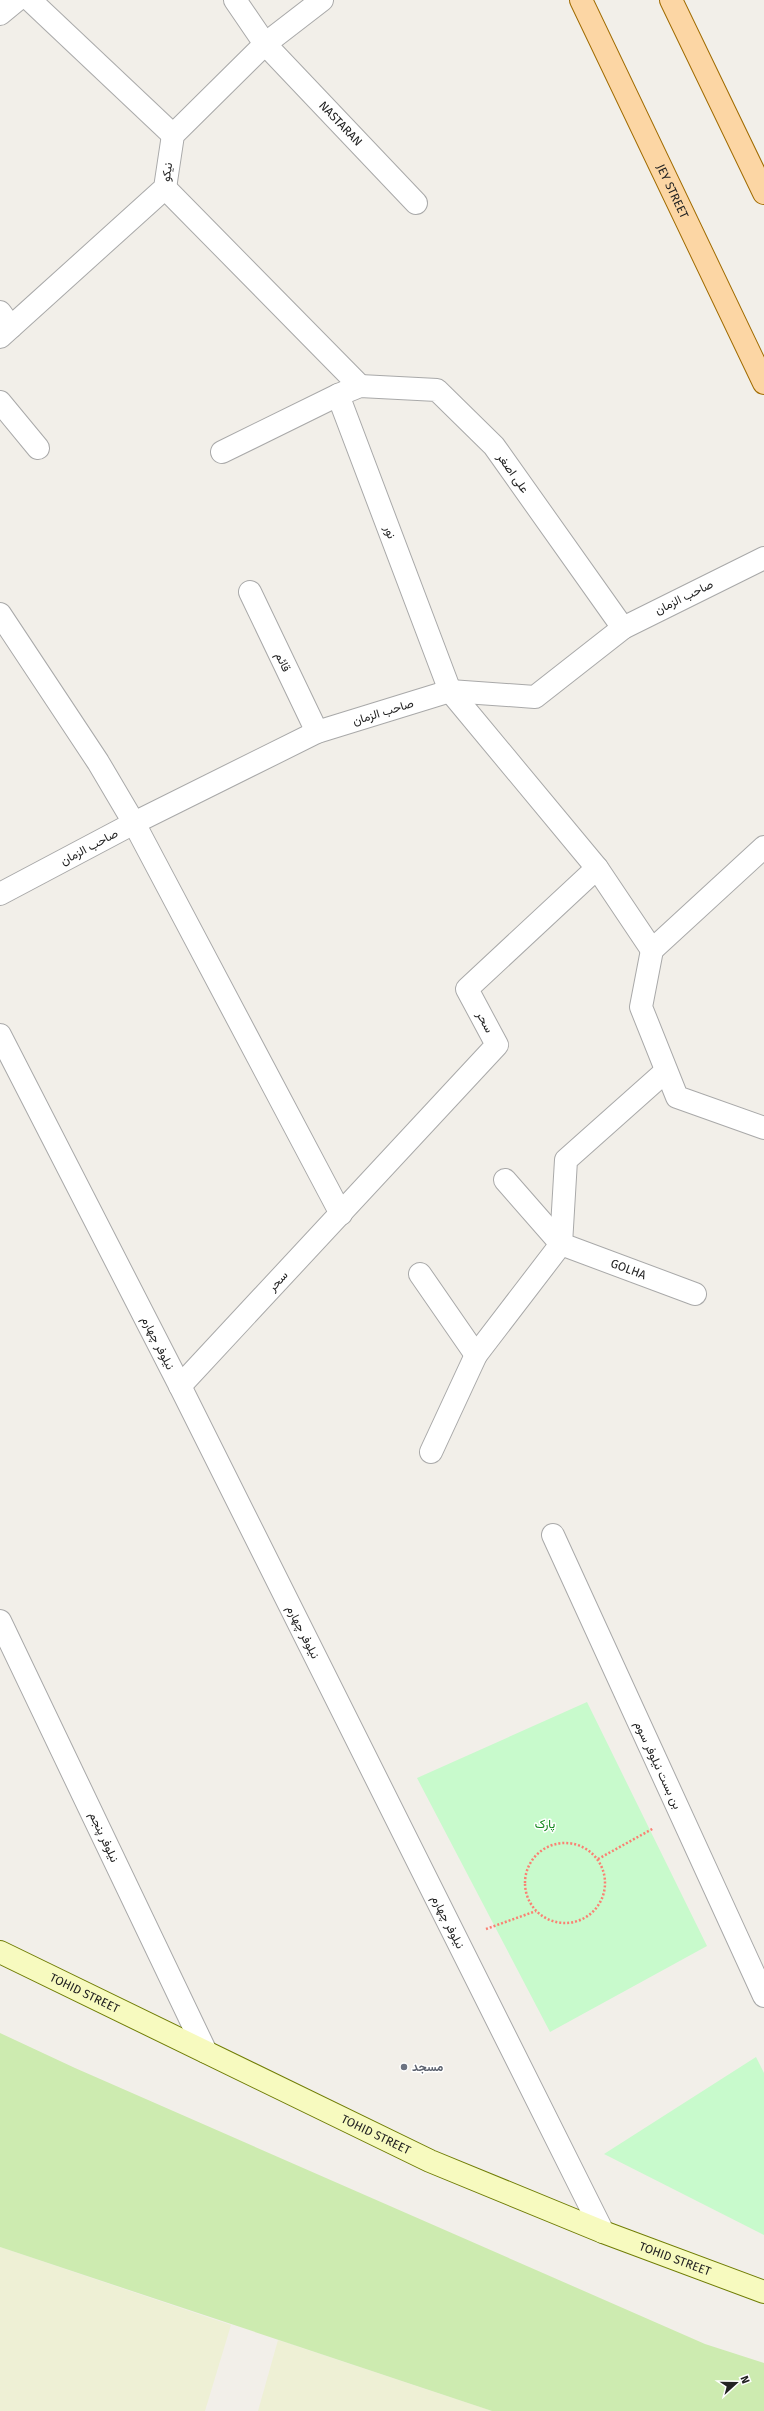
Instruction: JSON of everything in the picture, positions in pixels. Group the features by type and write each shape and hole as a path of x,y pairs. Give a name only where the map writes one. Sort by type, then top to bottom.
{"main road":[{"name":"JEY STREET","path":"581,0 764,383"},
{"path":"671,0 764,193"},
{"name":"TOHID STREET","path":"0,1952 430,2162 603,2232 764,2292"}],"street":[{"path":"0,14 17,0"},
{"path":"30,0 173,135 265,44 322,0"},
{"name":"NASTARAN","path":"235,0 265,44 416,203"},
{"name":"نیکو","path":"4,326 165,188 173,135"},
{"path":"165,188 360,386 338,395 222,452"},
{"name":"علی اصغر","path":"360,386 437,390 494,446 623,628"},
{"name":"نور","path":"338,395 450,692 597,868"},
{"path":"0,402 38,448"},
{"name":"صاحب الزمان","path":"0,894 134,823 317,732 450,692 535,697 623,628 764,558"},
{"name":"قائم","path":"250,592 317,732"},
{"path":"0,614 98,762 134,823 341,1214"},
{"path":"764,847 652,950 640,1007 677,1096 764,1128"},
{"path":"597,868 652,950"},
{"name":"سحر","path":"180,1386 497,1045 467,988 597,868"},
{"name":"نیلوفر چهارم","path":"0,1035 180,1386 603,2232"},
{"path":"431,1452 476,1355 561,1244 566,1160 666,1071"},
{"path":"505,1180 561,1244"},
{"name":"GOLHA","path":"561,1244 695,1294"},
{"path":"420,1274 476,1355"},
{"name":"بن بست نیلوفر سوم","path":"553,1534 680,1813 762,1988"},
{"name":"نیلوفر پنجم","path":"0,1621 206,2052"}],"path":[{"path":"598,1859 680,1813"},
{"path":"564,1843 577,1844 589,1850 598,1859 604,1871 606,1885 603,1898 596,1910 586,1918 573,1923 560,1924 547,1919 536,1911 529,1900 525,1887 526,1874 531,1862 540,1852 551,1845 564,1843"},
{"path":"456,1939 536,1911"}],"green space":[{"name":"پارک","path":"587,1702 707,1946 550,2032 417,1778"},
{"path":"0,2033 75,2068 705,2344 764,2363 764,2411 492,2411 0,2247"},
{"path":"756,2057 764,2073 764,2235 604,2154"},
{"path":"0,2247 231,2325 205,2411 0,2411"},
{"path":"278,2340 492,2411 258,2411"}],"place":[{"name":"مسجد","path":"404,2067"}]}
